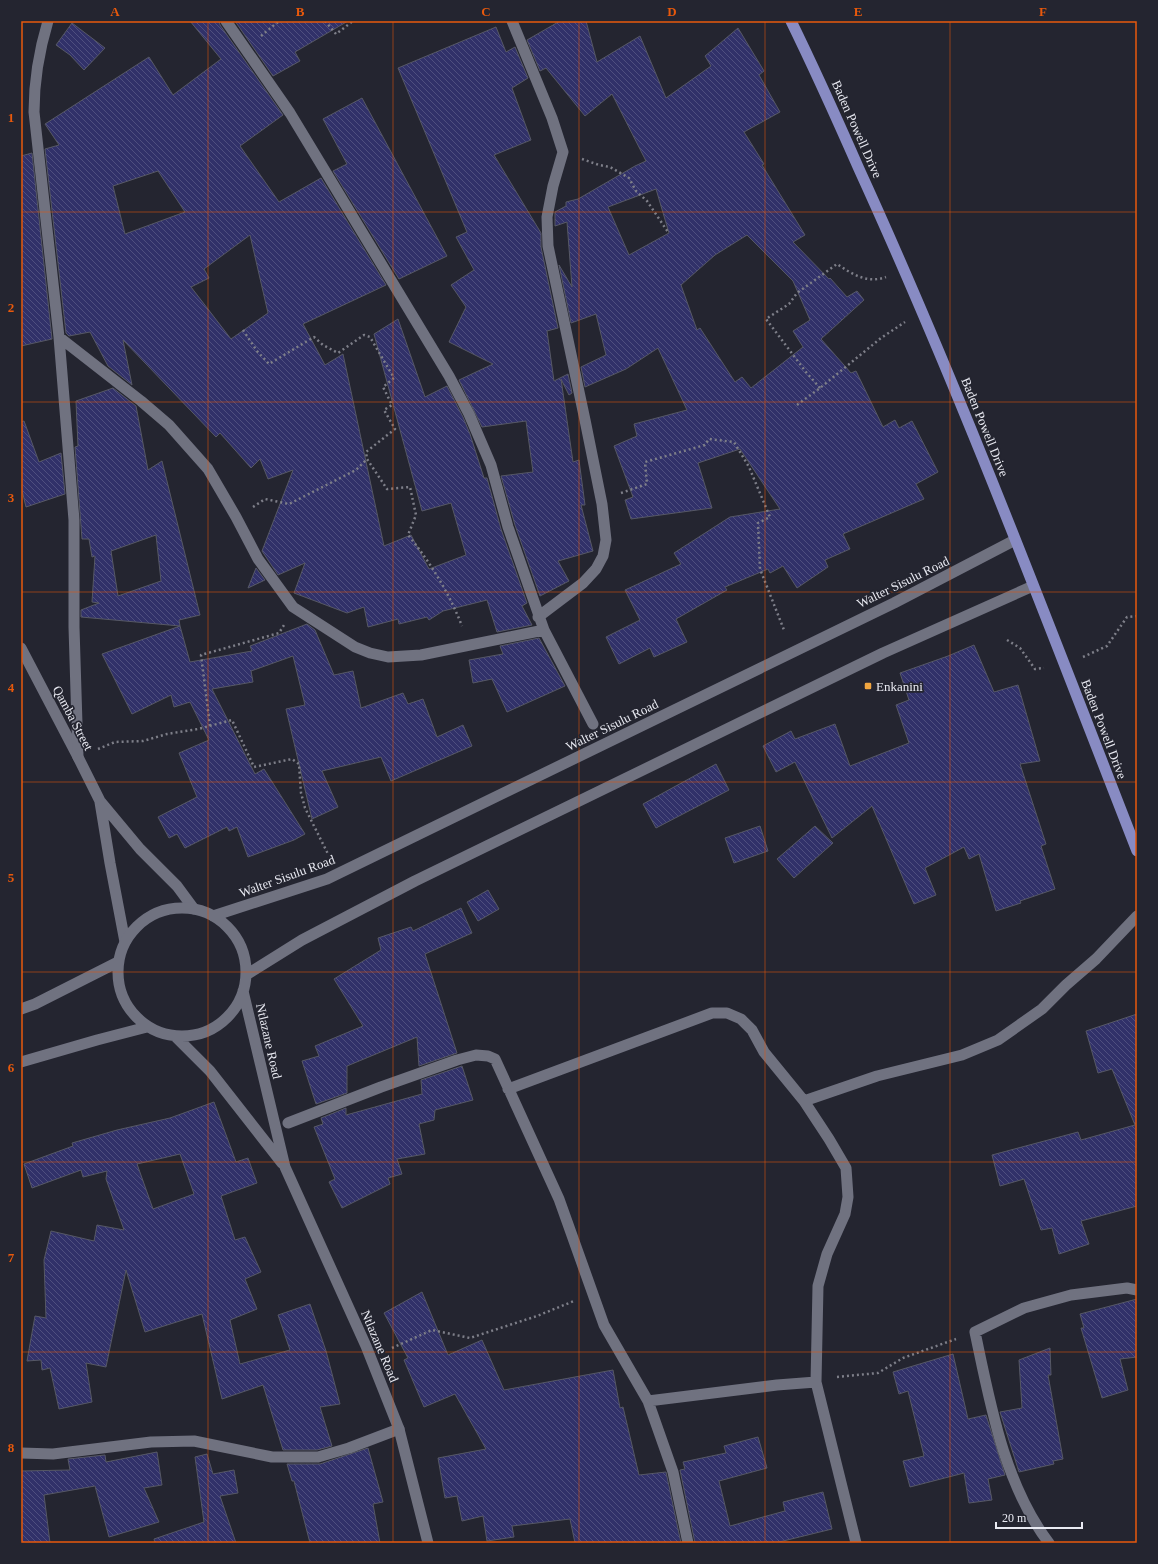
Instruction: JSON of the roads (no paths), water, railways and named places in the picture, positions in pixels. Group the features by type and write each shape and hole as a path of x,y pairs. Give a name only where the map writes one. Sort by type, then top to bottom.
{"main road":[{"name":"Baden Powell Drive","path":"791,21 905,269 961,404 1137,851"}],"street":[{"path":"48,21 34,87 34,112 59,337 74,520 74,627 78,757"},
{"path":"226,21 290,113 449,376 469,414 491,464 508,527 538,617 593,724"},
{"path":"512,21 552,118 563,152 553,186 547,217 548,246 586,420 602,504 606,540 603,556 596,569 583,583 538,617"},
{"path":"59,337 141,401 169,425 208,469 258,558 293,607 355,647 370,653 388,657 421,655 544,630"},
{"name":"Walter Sisulu Road","path":"213,916 327,879 887,606 1015,540"},
{"path":"246,975 302,940 416,880 883,653 1033,586"},
{"name":"Qamba Street","path":"21,648 100,801 140,849 177,886 194,910"},
{"name":"Qamba Street","path":"100,801 125,942"},
{"path":"182,908 194,910 213,916 226,925 235,936 242,950 246,975 243,991 236,1007 224,1021 210,1030 193,1036 176,1037 147,1027 137,1019 123,999 118,980 118,962 125,942 131,933 149,917 171,909 182,908"},
{"path":"804,1101 877,1076 962,1055 998,1040 1042,1009 1066,985 1096,959 1137,916"},
{"path":"21,1009 35,1004 118,962"},
{"name":"Ntlazane Road","path":"243,991 285,1167 354,1318 399,1429 428,1543"},
{"path":"508,1089 712,1013 727,1014 741,1019 752,1030 764,1052 804,1101 846,1168 848,1197 845,1214 827,1254 818,1286 816,1382 856,1543"},
{"path":"21,1062 147,1027"},
{"name":"Ntlazane Road","path":"176,1037 210,1071 285,1167"},
{"path":"288,1123 381,1087 457,1060 476,1055 488,1056 495,1059 559,1199 604,1324 648,1401 672,1472 688,1543"},
{"path":"1049,1543 1017,1490 986,1386 975,1332 1024,1308 1071,1295 1127,1288 1137,1290"},
{"path":"648,1401 777,1385 816,1382"},
{"path":"21,1453 53,1454 151,1442 194,1441 272,1457 318,1457 349,1448 399,1429"}],"place":[{"name":"Enkanini","path":"868,686"}]}
